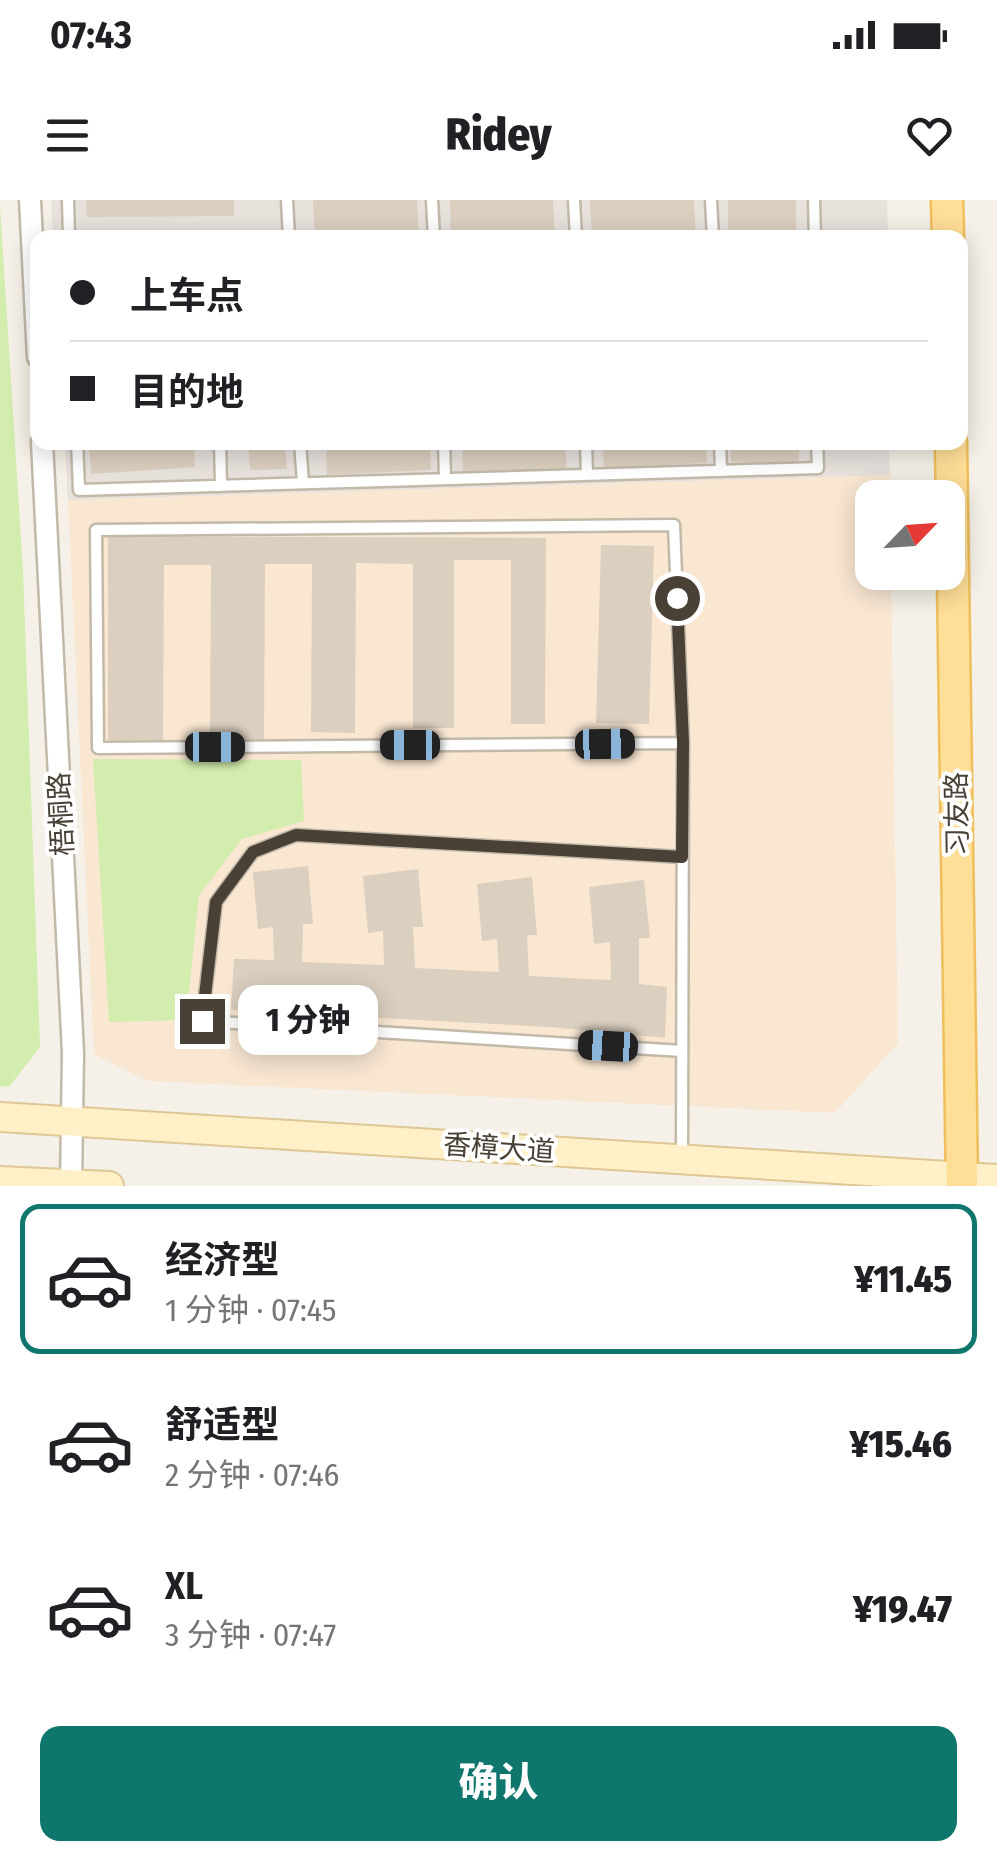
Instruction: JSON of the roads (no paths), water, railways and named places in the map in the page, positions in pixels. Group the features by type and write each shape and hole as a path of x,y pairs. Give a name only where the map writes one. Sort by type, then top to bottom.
{"main road":[{"path":"947,200 948,230"},
{"name":"习友路","path":"951,450 962,1182"},
{"name":"香樟大道","path":"0,1118 682,1159 962,1182 997,1179"},
{"path":"0,1181 109,1186"}],"street":[{"path":"30,200 34,230"},
{"name":"梧桐路","path":"42,450 72,1053 71,1185"}],"lane":[{"path":"68,200 70,230"},
{"path":"287,200 289,230"},
{"path":"432,200 434,230"},
{"path":"574,200 576,230"},
{"path":"711,200 713,230"},
{"path":"814,200 814,230"},
{"path":"78,450 79,490 818,468 818,450"},
{"path":"220,450 221,486"},
{"path":"301,450 303,484"},
{"path":"444,450 445,479"},
{"path":"586,450 587,475"},
{"path":"720,450 721,471"},
{"path":"682,1159 683,743 674,525 96,530 98,748 683,743"},
{"path":"682,857 296,835 253,852 216,902 202,1021 682,1051"}]}
